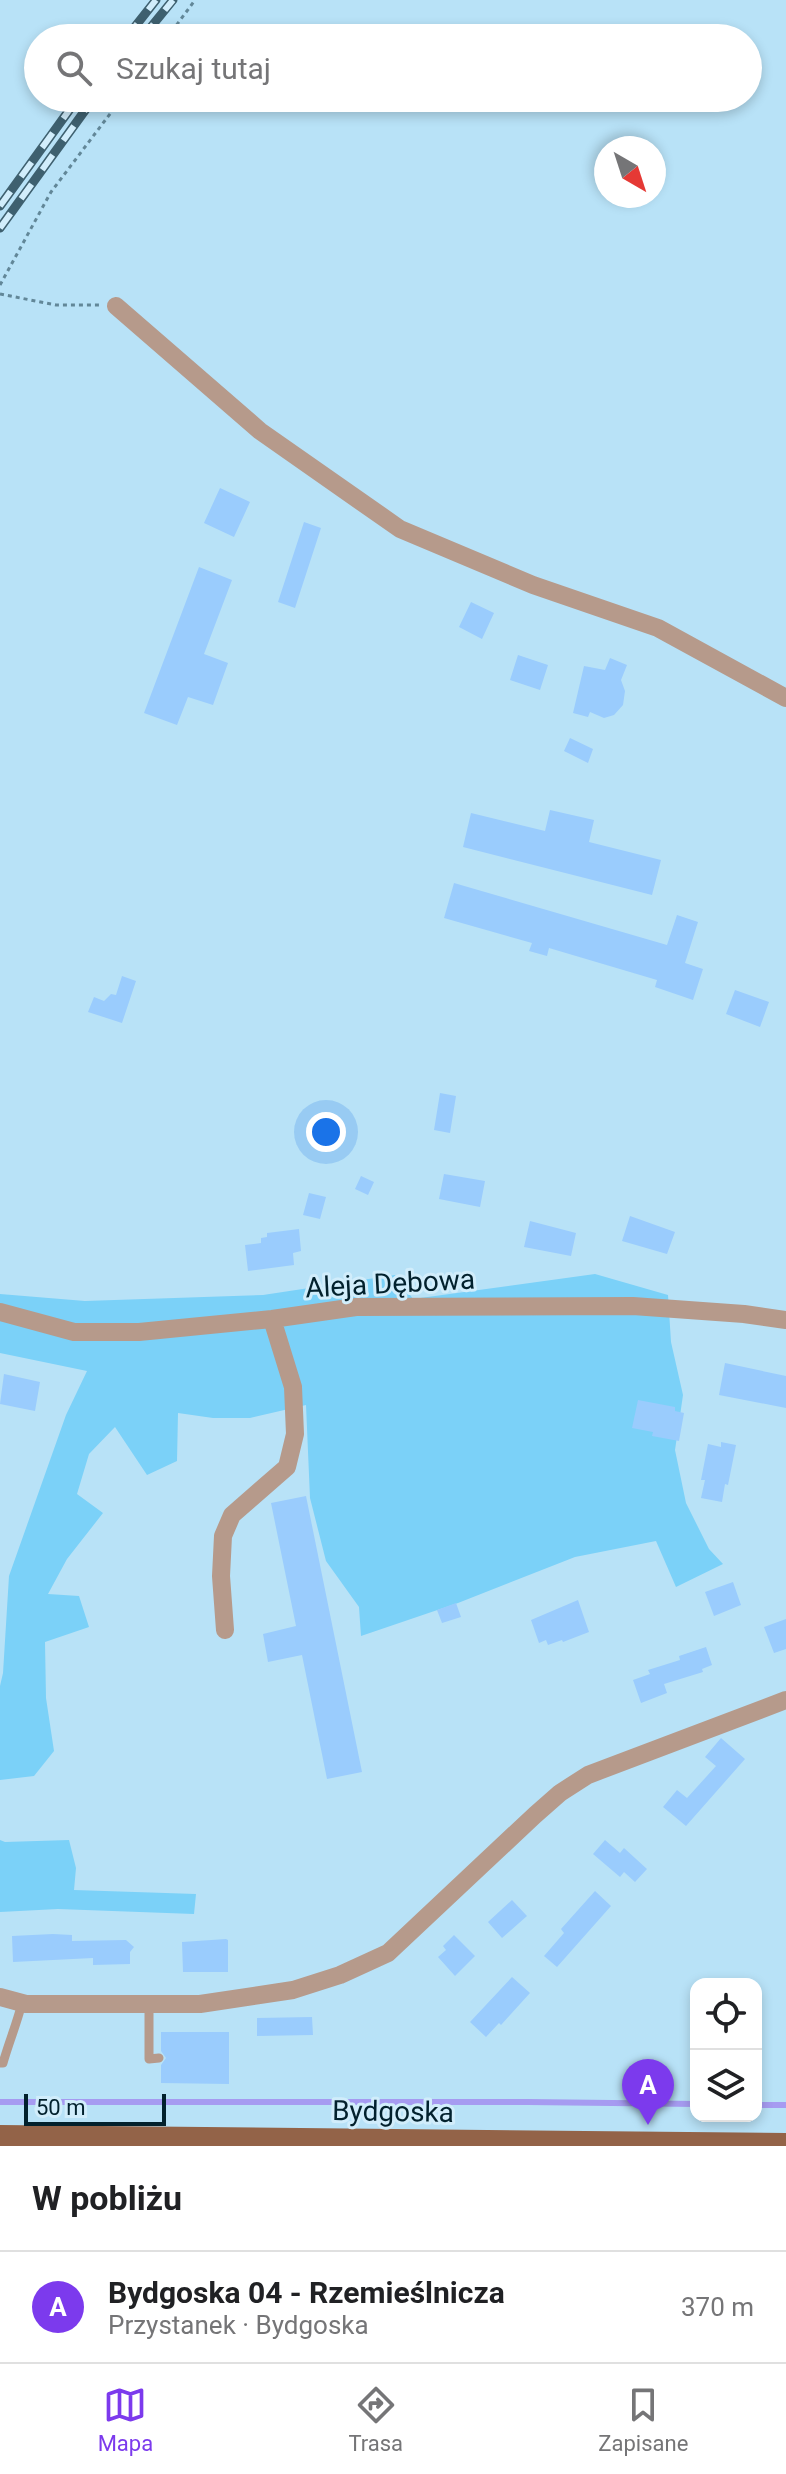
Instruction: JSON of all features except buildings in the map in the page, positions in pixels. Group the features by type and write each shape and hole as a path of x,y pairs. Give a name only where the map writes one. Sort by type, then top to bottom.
{"main road":[{"name":"Bydgoska","path":"14,2140 786,2145"}],"street":[{"path":"116,306 260,431 400,529 533,585 658,628 786,698"},
{"name":"Aleja Dębowa","path":"0,1312 74,1332 139,1332 356,1307 633,1306 786,1320"},
{"path":"225,1630 221,1576 223,1536 232,1515 287,1467 295,1434 293,1387 272,1319"},
{"path":"0,1997 22,2003 200,2004 293,1990 340,1975 388,1953 535,1815 560,1793 588,1775 786,1700"}],"lane":[{"path":"0,2063 3,2063 22,2003"},
{"path":"149,2004 149,2059 159,2058"}],"path":[{"path":"177,24 195,0"},
{"path":"0,285 51,192 111,112"},
{"path":"0,294 56,305 116,306"}],"shaded area":[{"path":"595,1274 668,1295 671,1342 683,1395 675,1450 686,1503 709,1549 723,1564 676,1587 656,1541 575,1557 458,1603 361,1636 359,1607 326,1561 310,1498 306,1405 250,1418 213,1418 178,1413 177,1461 147,1475 115,1427 89,1454 77,1494 103,1513 67,1559 48,1594 79,1596 89,1627 45,1642 46,1698 54,1751 34,1776 0,1780 0,1686 9,1576 66,1415 87,1371 0,1353 0,1294 85,1301 263,1295 395,1275 413,1299"},
{"path":"0,1840 69,1840 76,1868 74,1890 196,1894 194,1914 58,1909 0,1912"}],"waterway":[{"path":"0,2102 690,2104"},
{"path":"762,2105 786,2105"}],"railway":[{"path":"137,24 156,0"},
{"path":"153,24 173,0"},
{"path":"0,206 68,112"},
{"path":"0,228 84,112"}],"place":[{"name":"Bydgoska 04 - Rzemieślnicza","path":"648,2125"}]}
